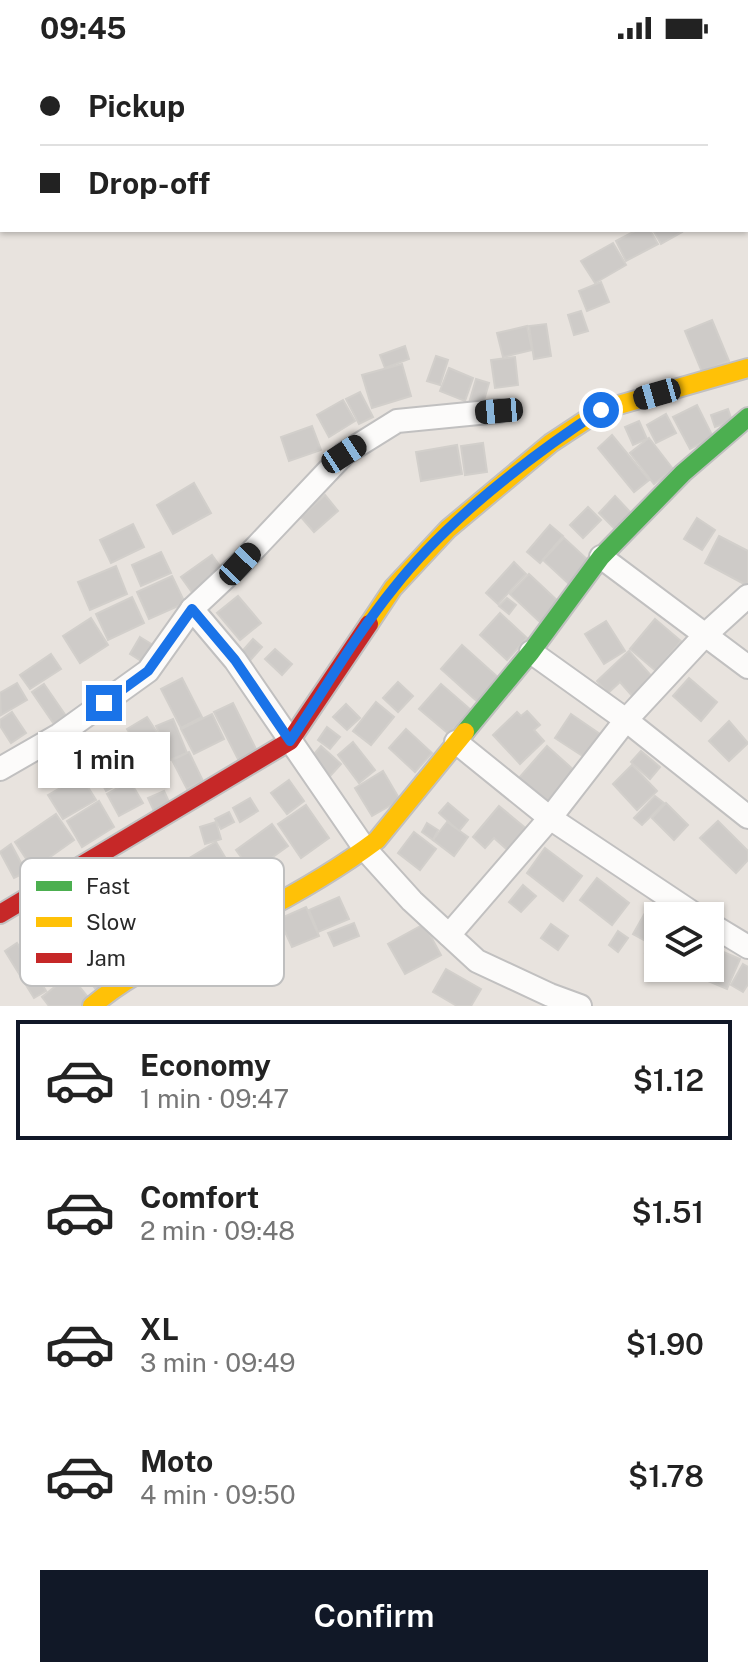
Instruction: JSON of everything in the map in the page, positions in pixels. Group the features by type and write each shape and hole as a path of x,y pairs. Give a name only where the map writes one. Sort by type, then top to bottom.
{"street":[{"path":"94,858 290,741 393,588 448,529 551,443 601,410 748,368"},
{"path":"0,769 59,735 148,671 192,609 240,564 344,454 397,421 499,411"},
{"path":"284,898 345,865 377,840 531,652 601,557 683,473 748,417"},
{"path":"601,557 748,667"},
{"path":"449,935 550,818 626,720 705,635 748,596"},
{"path":"192,609 235,660 365,849 412,901 477,961 580,1006"},
{"path":"531,652 626,720 748,817"},
{"path":"456,742 550,818 676,902"},
{"path":"0,914 20,902"},
{"path":"724,932 748,947"},
{"path":"92,1006 117,986"}],"building":[{"path":"633,232 651,232 658,244 626,261 616,241"},
{"path":"654,232 682,232 661,244"},
{"path":"613,243 626,265 595,283 581,261"},
{"path":"601,282 609,302 587,311 579,291"},
{"path":"581,311 588,331 574,335 568,315"},
{"path":"712,320 729,361 702,372 685,331"},
{"path":"546,324 551,356 534,359 529,326"},
{"path":"527,326 532,350 503,357 497,333"},
{"path":"405,346 409,359 385,368 380,355"},
{"path":"436,356 448,360 440,385 427,381"},
{"path":"515,357 518,385 495,388 491,360"},
{"path":"402,364 411,396 372,408 362,375"},
{"path":"449,368 473,378 465,401 440,391"},
{"path":"476,379 489,383 482,407 469,403"},
{"path":"360,392 373,417 359,424 346,399"},
{"path":"343,400 355,421 329,437 317,415"},
{"path":"697,405 713,437 690,449 673,417"},
{"path":"728,409 732,421 715,427 711,415"},
{"path":"666,414 676,433 656,443 647,425"},
{"path":"639,421 647,439 633,445 625,427"},
{"path":"312,426 321,450 289,461 281,437"},
{"path":"612,435 649,480 634,492 598,448"},
{"path":"649,438 673,469 654,484 630,453"},
{"path":"483,443 487,472 465,475 461,446"},
{"path":"457,445 462,474 421,481 416,452"},
{"path":"194,483 211,513 173,534 157,505"},
{"path":"325,495 338,511 314,532 301,517"},
{"path":"615,496 633,515 617,531 599,513"},
{"path":"588,507 601,520 583,538 570,525"},
{"path":"697,518 715,530 702,550 684,539"},
{"path":"133,524 144,547 111,563 100,540"},
{"path":"550,525 563,536 540,563 527,552"},
{"path":"719,536 748,551 748,586 705,563"},
{"path":"564,538 589,561 569,584 543,560"},
{"path":"161,552 171,573 141,586 132,565"},
{"path":"212,555 225,573 194,595 181,577"},
{"path":"514,562 526,574 498,604 486,593"},
{"path":"116,566 127,594 90,610 78,582"},
{"path":"529,574 560,603 541,623 510,594"},
{"path":"172,576 185,603 149,619 137,592"},
{"path":"238,596 261,623 240,640 217,613"},
{"path":"132,597 144,623 108,640 96,614"},
{"path":"507,598 516,605 509,614 499,606"},
{"path":"500,613 527,638 507,660 480,635"},
{"path":"91,618 108,645 80,663 63,636"},
{"path":"655,619 681,641 656,671 630,649"},
{"path":"606,621 625,651 604,664 585,634"},
{"path":"140,637 153,645 143,662 130,654"},
{"path":"253,639 262,647 247,664 238,656"},
{"path":"462,645 500,679 479,703 441,669"},
{"path":"275,649 292,664 282,675 265,659"},
{"path":"629,651 654,679 634,698 620,682 608,693 597,681"},
{"path":"51,654 61,669 30,689 20,675"},
{"path":"182,678 202,717 181,728 161,689"},
{"path":"689,678 717,702 701,721 673,696"},
{"path":"398,682 413,696 398,712 383,698"},
{"path":"17,683 27,700 1,715 0,693"},
{"path":"44,684 66,716 54,724 32,692"},
{"path":"441,684 471,710 449,734 419,709"},
{"path":"376,702 394,717 371,745 353,731"},
{"path":"233,703 258,753 240,763 214,712"},
{"path":"346,704 360,718 347,730 333,717"},
{"path":"527,711 540,725 534,730 544,741 520,764 493,735 517,712 521,716"},
{"path":"12,712 26,733 11,743 0,726 0,720"},
{"path":"212,714 224,739 194,754 181,729"},
{"path":"571,714 600,734 584,757 555,738"},
{"path":"147,717 158,734 138,746 127,729"},
{"path":"173,719 187,753 151,768 142,747 162,739 156,726"},
{"path":"729,721 748,743 729,761 709,741"},
{"path":"327,727 340,737 330,749 318,740"},
{"path":"406,729 432,753 415,772 389,748"},
{"path":"126,734 146,769 106,791 87,755"},
{"path":"353,742 375,770 359,783 338,755"},
{"path":"321,746 341,764 330,776 310,759"},
{"path":"547,746 576,772 548,804 519,778"},
{"path":"641,751 660,767 650,779 631,762"},
{"path":"189,752 203,781 187,789 172,760"},
{"path":"632,765 657,791 637,810 613,784"},
{"path":"383,771 400,800 372,816 355,788"},
{"path":"81,776 96,800 63,819 48,795"},
{"path":"289,780 304,801 287,814 271,793"},
{"path":"130,781 143,803 119,816 107,794"},
{"path":"164,791 170,804 154,811 148,798"},
{"path":"655,796 664,803 642,825 634,818"},
{"path":"250,798 258,811 240,822 233,808"},
{"path":"99,801 114,827 82,847 67,821"},
{"path":"448,803 468,820 459,831 439,813"},
{"path":"666,803 688,825 674,840 652,818"},
{"path":"306,805 329,838 301,858 278,824"},
{"path":"499,806 529,831 511,853 494,838 485,848 473,837"},
{"path":"229,812 234,822 221,829 215,819"},
{"path":"56,814 74,840 49,858 26,858 15,842"},
{"path":"718,821 748,851 748,860 736,873 700,838"},
{"path":"216,822 221,839 205,844 200,827"},
{"path":"447,822 468,837 454,856 433,840"},
{"path":"427,823 438,830 433,840 422,832"},
{"path":"272,824 288,846 271,858 242,858 236,850"},
{"path":"414,832 436,849 420,870 398,853"},
{"path":"216,842 225,858 189,858"},
{"path":"11,844 20,861 20,875 14,878 0,852"},
{"path":"545,848 582,876 563,901 527,873"},
{"path":"597,878 629,903 612,925 580,900"},
{"path":"523,885 536,896 521,912 509,902"},
{"path":"339,897 349,919 318,932 309,910"},
{"path":"306,907 319,936 292,947 284,930 284,917"},
{"path":"644,915 644,940 633,934"},
{"path":"354,923 359,936 334,946 328,933"},
{"path":"424,924 441,955 405,974 388,944"},
{"path":"551,924 568,936 558,950 541,938"},
{"path":"618,931 628,938 618,952 609,945"},
{"path":"17,943 20,948 20,975 5,951"},
{"path":"724,952 740,959 727,989 710,982 724,982"},
{"path":"743,964 748,967 748,984 743,992 731,985"},
{"path":"446,969 481,989 471,1006 457,1006 433,992"},
{"path":"27,986 43,986 46,991 34,998"},
{"path":"56,986 79,986 91,1001 84,1006 49,1006 42,997"}],"traffic: fast":[{"path":"465,732 531,652 601,557 683,473 748,417"}],"traffic: slow":[{"path":"369,624 393,588 448,529 551,443 601,410 748,368"},
{"path":"284,899 377,840 465,732"},
{"path":"92,1006 119,986"}],"traffic: jam":[{"path":"94,858 290,741 369,624"},
{"path":"0,914 20,902"}],"route":[{"path":"104,703 148,671 192,609 235,660 290,741 393,588 448,529 551,443 601,410"}]}
